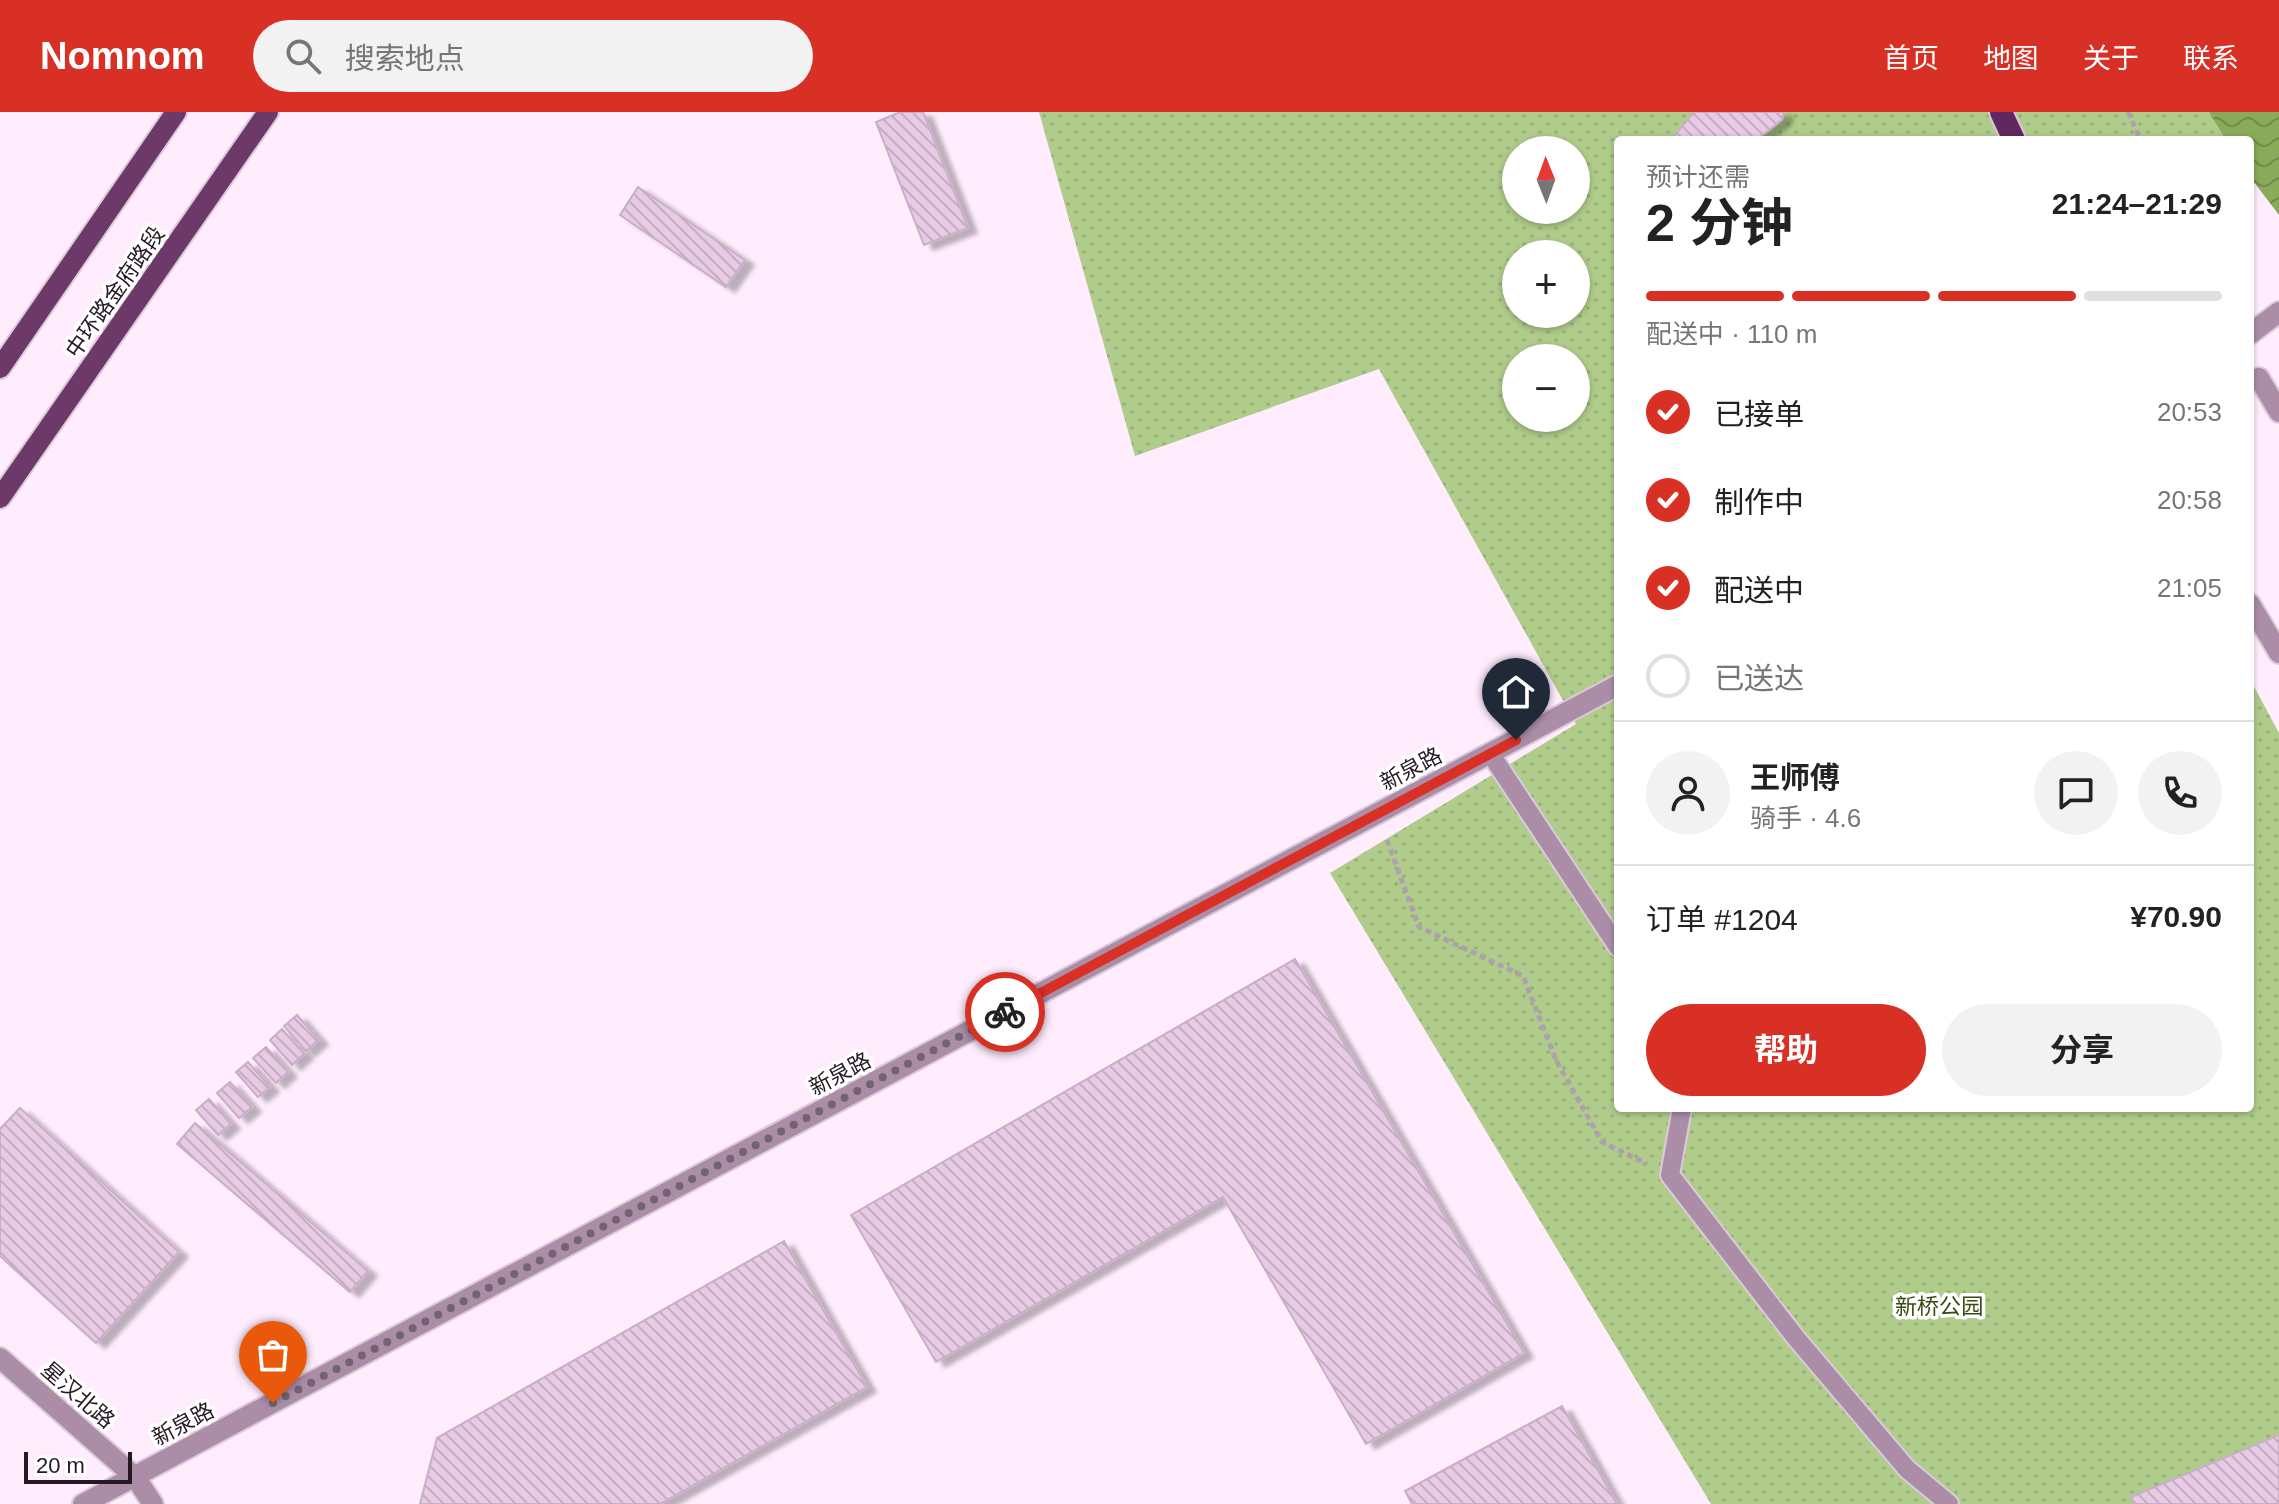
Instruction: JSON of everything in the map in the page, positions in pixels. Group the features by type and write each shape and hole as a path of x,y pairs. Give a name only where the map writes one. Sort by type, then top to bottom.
{"highway":[{"path":"2001,112 2012,136"}],"main road":[{"path":"0,368 176,112"},
{"name":"中环路金府路段","path":"0,498 268,112"}],"street":[{"path":"2254,331 2279,312"},
{"path":"2259,378 2279,412"},
{"path":"2254,611 2279,653"},
{"name":"新泉路","path":"83,1504 1614,687"},
{"name":"星汉北路","path":"0,1358 135,1477 153,1504"}],"lane":[{"path":"1490,753 1614,941"},
{"path":"1681,1112 1670,1175 1796,1338 1896,1457 1949,1504"}],"path":[{"path":"2128,112 2139,136"},
{"path":"1378,814 1419,927 1523,976 1556,1060 1602,1142 1670,1175"}],"green space":[{"name":"新桥公园","path":"1039,112 2279,112 2254,136 1614,136 1614,1112 2254,1112 2254,686 2279,733 2279,1504 1711,1504 1330,873 1576,724 1379,369 1135,456"}],"water":[{"path":"2209,112 2279,112 2279,215 2254,182 2254,136 2224,136"}],"building":[{"path":"900,112 923,112 968,228 924,245 876,122"},
{"path":"1694,112 1784,112 1782,120 1761,136 1674,136"},
{"path":"638,187 745,260 726,287 620,215"},
{"path":"1295,959 1524,1353 1366,1444 1223,1197 936,1362 851,1215"},
{"path":"297,1015 319,1040 306,1051 284,1026"},
{"path":"282,1029 304,1054 292,1065 270,1040"},
{"path":"266,1047 288,1072 276,1083 253,1058"},
{"path":"248,1062 270,1087 258,1097 236,1072"},
{"path":"230,1082 252,1107 239,1118 217,1093"},
{"path":"209,1099 231,1124 218,1135 196,1110"},
{"path":"20,1108 179,1252 96,1343 0,1256 0,1129"},
{"path":"195,1123 368,1271 350,1292 177,1144"},
{"path":"784,1241 867,1387 660,1504 420,1504 437,1438"},
{"path":"1562,1406 1617,1504 1412,1504 1405,1491"},
{"path":"2279,1435 2279,1504 2135,1504 2131,1497"}],"way so far":[{"path":"273,1403 1005,1012"}],"route":[{"path":"1005,1012 1516,740"}]}
